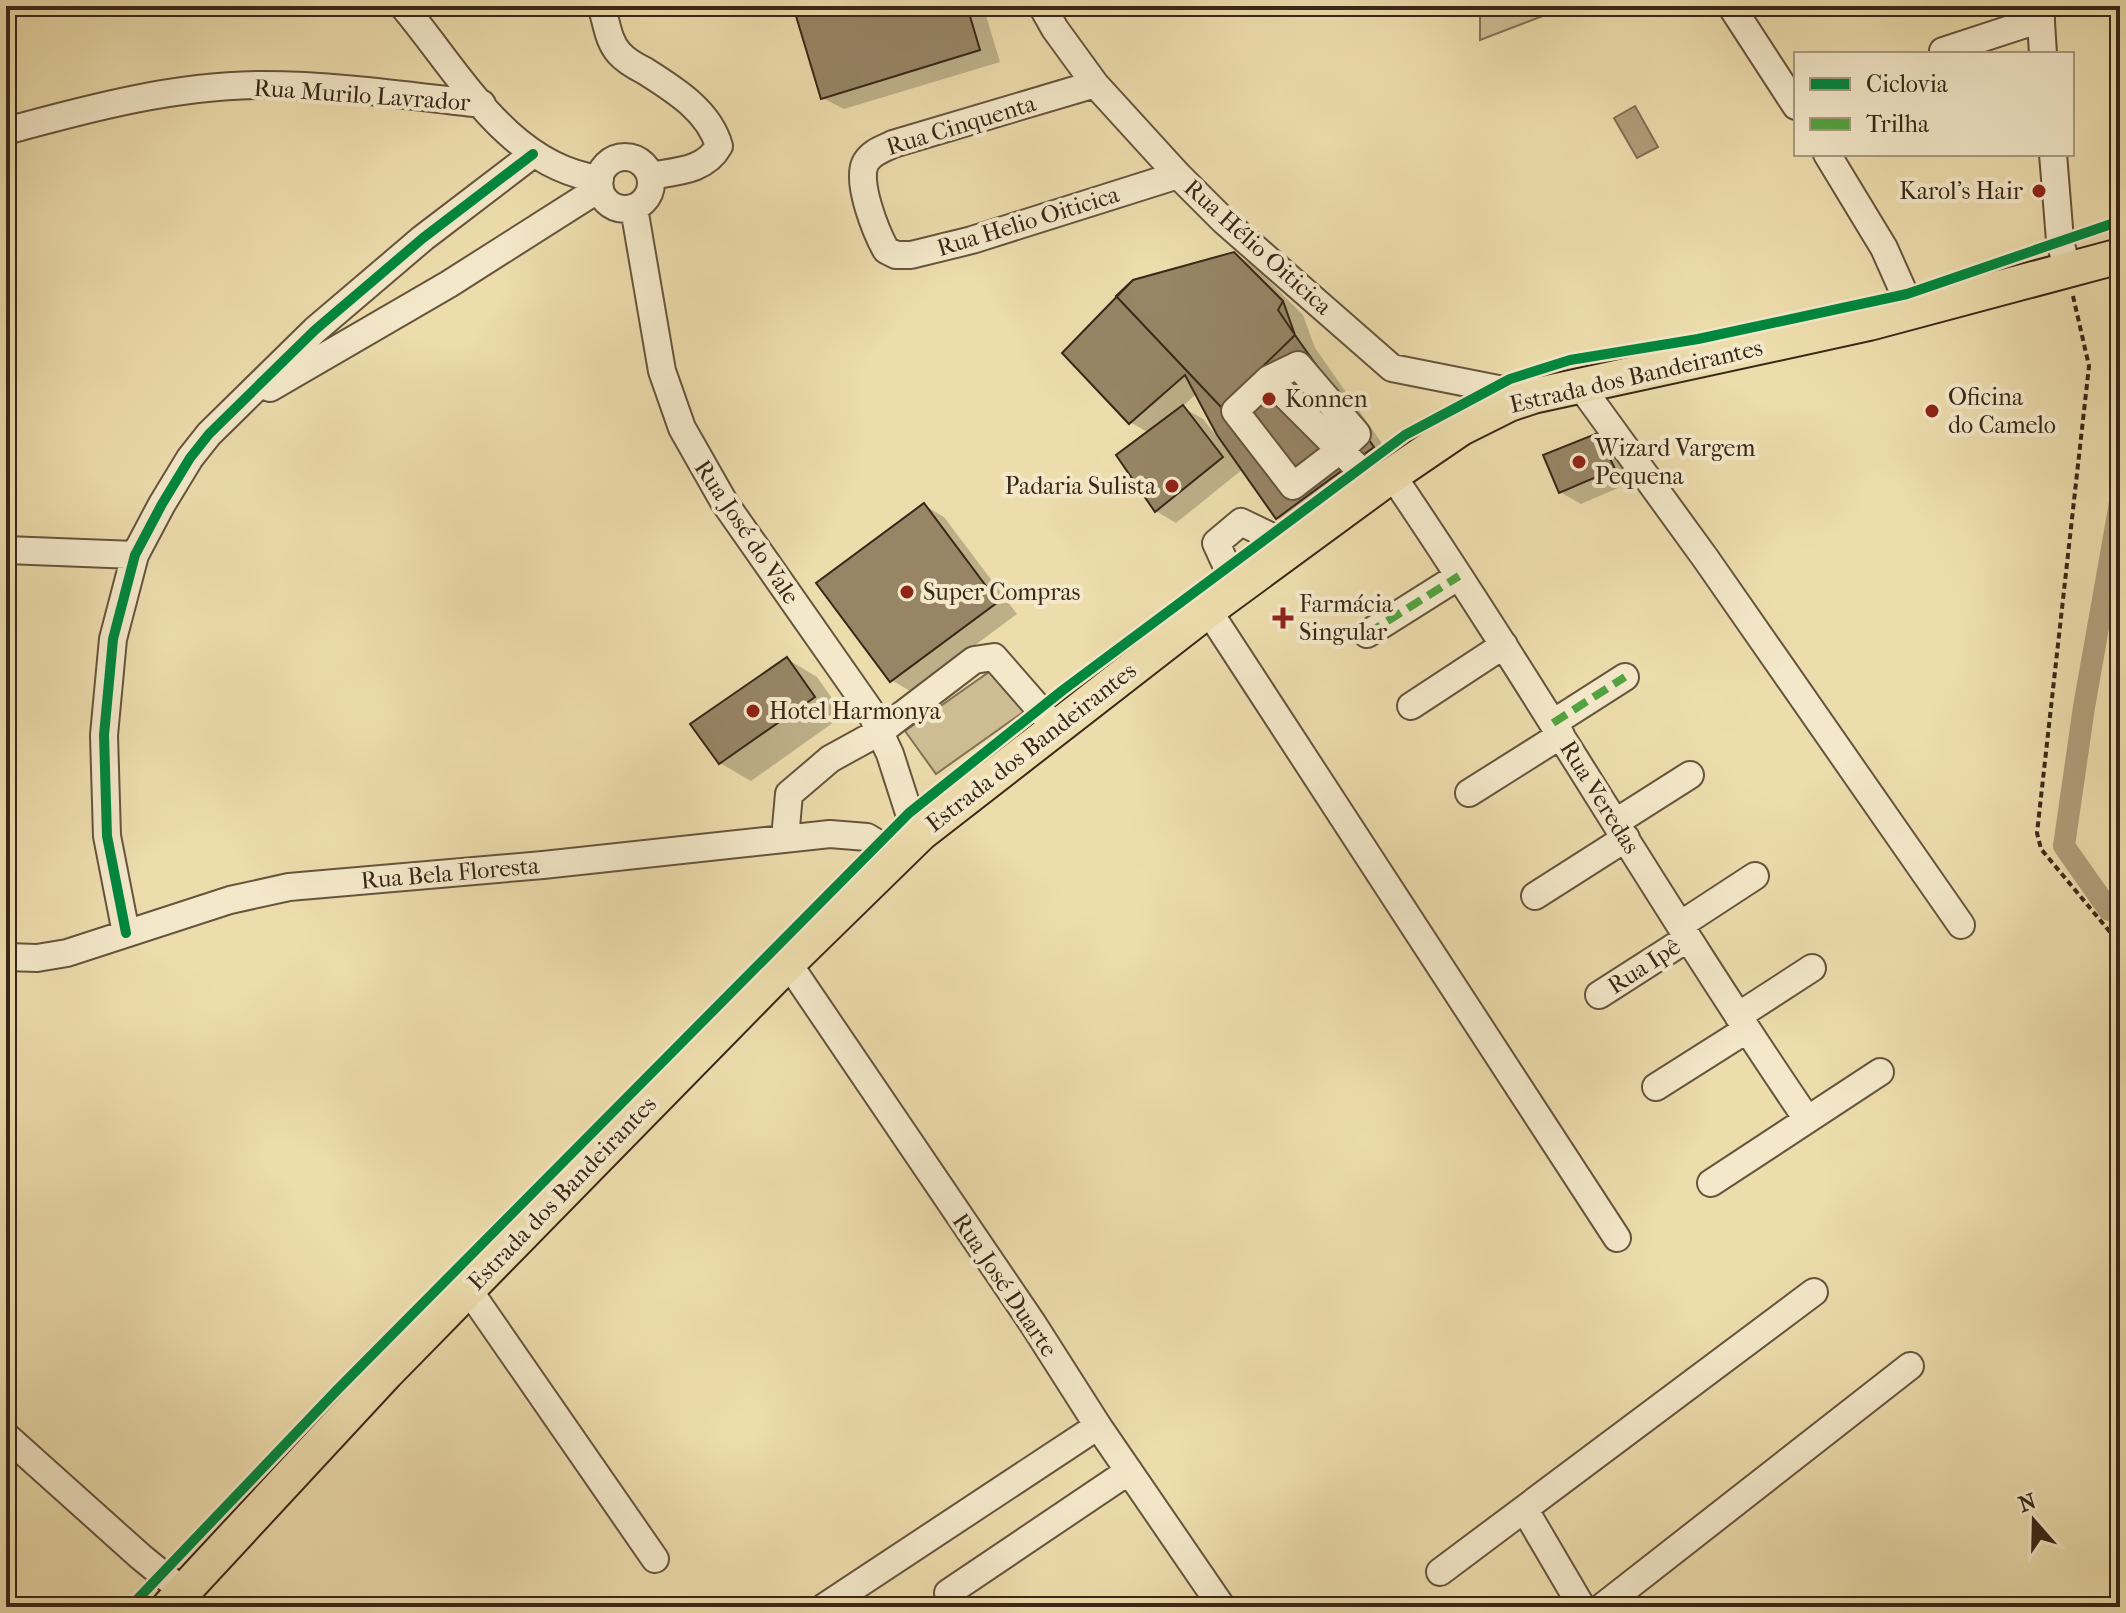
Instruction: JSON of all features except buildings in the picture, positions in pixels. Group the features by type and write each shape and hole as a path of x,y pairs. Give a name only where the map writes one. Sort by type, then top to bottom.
{"main road":[{"name":"Estrada dos Bandeirantes","path":"177,1599 386,1373 909,844 1208,610 1384,481 1461,428 1509,404 1533,396 1912,311 2120,256"}],"street":[{"path":"230,414 314,361 449,284 600,184 608,164 623,157 639,161 650,176 651,189 634,208 626,209 609,203 600,184 563,171 533,154 482,104 403,6"},
{"path":"601,6 607,33 617,52 706,117 719,146 703,165 650,176"},
{"name":"Rua Hélio Oiticica","path":"1042,6 1095,84 1178,175 1224,221 1392,368 1533,396"},
{"path":"1731,6 1794,103"},
{"path":"1943,51 2041,12 2043,52"},
{"name":"Rua Cinquenta","path":"881,242 863,184 862,170 872,154 893,144 1095,84"},
{"name":"Rua Murilo Lavrador","path":"6,131 86,109 183,90 263,85 372,92 482,104"},
{"path":"126,933 107,836 104,735 113,639 135,555 190,458 209,434 305,339 378,275 533,154"},
{"path":"1828,156 1884,248 1912,311"},
{"path":"2053,156 2060,240 2067,269"},
{"name":"Rua Helio Oiticica","path":"881,242 886,250 896,255 911,255 972,240 1178,175"},
{"name":"Rua José do Vale","path":"634,208 662,371 682,428 724,502 869,709 881,731 909,813 909,844"},
{"path":"1298,365 1357,434 1340,450 1293,486 1235,411 1269,379 1298,365"},
{"path":"1579,384 1716,572 1961,925"},
{"name":"Rua Veredas","path":"1340,450 1384,481 1459,576 1742,1023 1807,1119"},
{"path":"1242,585 1227,567 1216,543 1241,522 1270,536 1284,554"},
{"path":"6,550 135,555"},
{"path":"1367,634 1459,576"},
{"path":"1208,610 1617,1238"},
{"path":"1411,706 1504,645"},
{"path":"785,838 789,794 830,759 881,731 974,660 994,657 1055,727"},
{"path":"1469,793 1625,677"},
{"path":"1535,896 1690,775"},
{"name":"Rua Bela Floresta","path":"6,957 37,958 67,953 230,900 289,887 543,865 830,834 909,844"},
{"name":"Rua Ipê","path":"1599,995 1755,876"},
{"name":"Rua José Duarte","path":"788,963 1222,1607"},
{"path":"1656,1087 1812,968"},
{"path":"1711,1183 1880,1072"},
{"path":"468,1289 655,1559"},
{"path":"1440,1572 1814,1292"},
{"path":"1602,1607 1910,1366"},
{"path":"824,1607 1098,1426"},
{"path":"6,1436 141,1557 177,1599"},
{"path":"948,1593 1129,1471"},
{"path":"1525,1510 1582,1607"}],"path":[{"path":"2067,269 2089,366 2037,842 2120,944"}],"shaded area":[{"path":"1480,6 1569,6 1480,40"},
{"path":"1635,106 1658,147 1637,158 1614,118"},
{"path":"999,665 1029,708 936,774 905,731"}],"waterway":[{"path":"2109,910 2064,846 2084,707 2120,503"}],"marked path":[{"path":"1367,634 1459,576"},
{"path":"1553,723 1625,677"}],"cycle path":[{"path":"126,933 107,836 104,735 113,639 135,555 190,458 209,434 315,330 423,238 533,154"},
{"path":"130,1607 337,1390 909,813 1063,690 1405,435 1510,379 1570,360 1698,339 1907,294 2120,221"}],"place":[{"name":"Karol's Hair","path":"2039,191"},
{"name":"Konnen","path":"1269,399"},
{"name":"Oficina do Camelo","path":"1932,411"},
{"name":"Wizard Vargem Pequena","path":"1579,462"},
{"name":"Padaria Sulista","path":"1172,486"},
{"name":"Super Compras","path":"907,592"},
{"name":"Farmácia Singular","path":"1283,618"},
{"name":"Hotel Harmonya","path":"753,711"}]}
